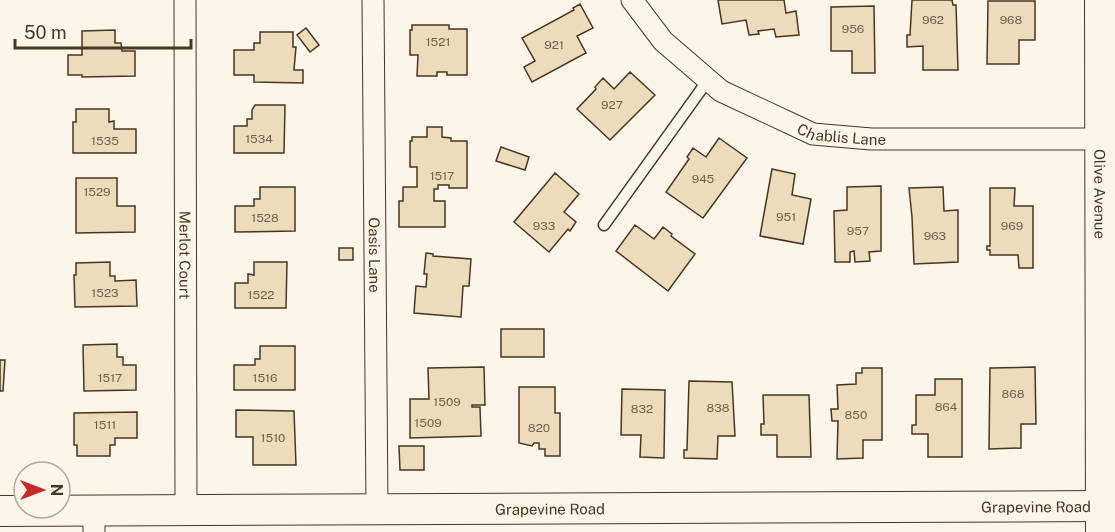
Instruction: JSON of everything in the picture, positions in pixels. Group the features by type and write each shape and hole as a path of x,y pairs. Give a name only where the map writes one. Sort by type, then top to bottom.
{"main road":[{"name":"Olive Avenue","path":"1100,0 1101,519"},
{"name":"Grapevine Road","path":"0,511 94,521 186,510 377,510 1101,519"}],"street":[{"name":"Merlot Court","path":"185,0 186,510"},
{"name":"Oasis Lane","path":"374,0 377,510"},
{"name":"Chablis Lane","path":"632,0 663,41 721,91 813,134 872,139 1100,139"}],"lane":[{"path":"604,225 708,80"}],"building":[{"path":"718,0 784,0 786,13 796,11 799,35 776,37 774,29 749,35 746,20 722,24"},
{"path":"912,0 952,0 953,5 956,5 958,70 923,70 923,46 907,47"},
{"path":"988,1 1035,1 1035,40 1019,40 1019,64 987,64"},
{"path":"580,4 593,28 577,36 586,53 532,82 524,67 535,61 522,38 574,10 573,8"},
{"path":"874,6 875,73 852,73 852,51 831,51 831,7"},
{"path":"412,25 449,25 449,29 467,29 467,75 447,75 447,72 437,72 437,76 417,76 418,55 410,55"},
{"path":"306,28 319,45 310,52 297,35"},
{"path":"115,30 115,43 121,43 122,51 135,51 135,76 68,75 68,55 82,55 82,31"},
{"path":"260,32 293,32 293,47 296,47 294,70 303,70 303,83 254,82 254,75 234,75 234,50 254,50 254,43 260,43"},
{"path":"630,72 655,95 610,140 577,109 603,78 614,89"},
{"path":"255,105 285,105 284,153 234,153 234,126 247,126 247,119 252,119 252,110"},
{"path":"76,109 109,109 109,122 114,121 114,129 136,129 136,153 73,153 73,122 76,122"},
{"path":"427,127 442,127 442,137 451,138 451,141 467,141 467,188 449,188 449,185 438,185 438,189 434,189 434,201 445,201 445,227 399,227 399,201 403,201 403,187 417,187 417,167 410,167 410,141 412,137 427,137"},
{"path":"719,138 747,158 703,218 666,192 689,159 687,157 693,148 706,157"},
{"path":"501,147 529,157 525,170 496,161"},
{"path":"772,169 795,174 792,195 811,199 803,244 760,236"},
{"path":"555,173 579,194 564,212 576,222 549,252 514,222"},
{"path":"76,178 117,178 117,206 135,206 135,232 76,233"},
{"path":"881,186 881,251 869,252 870,261 855,262 854,251 850,252 850,262 835,262 834,211 847,210 847,187"},
{"path":"260,187 295,187 295,231 235,232 235,206 254,206 254,199 260,199"},
{"path":"943,187 944,211 958,210 958,262 914,264 909,188"},
{"path":"990,188 1015,188 1014,206 1033,206 1033,268 1019,268 1018,255 990,255 990,250 987,250 987,246 990,246"},
{"path":"635,225 654,239 663,227 695,254 668,291 616,251"},
{"path":"339,248 353,248 353,260 339,260"},
{"path":"426,253 433,254 433,256 471,259 469,286 463,286 461,317 414,313 416,286 426,287 427,274 424,274"},
{"path":"110,262 110,276 115,276 115,281 136,280 137,306 75,307 76,263"},
{"path":"254,262 287,262 286,308 235,308 235,283 248,283 248,274 254,275"},
{"path":"501,329 544,329 544,357 501,357"},
{"path":"117,344 117,357 123,357 123,365 136,365 136,390 84,391 83,345"},
{"path":"260,346 295,346 295,390 234,390 234,365 255,365 255,359 260,359"},
{"path":"0,360 5,360 3,391 0,391"},
{"path":"484,367 485,405 472,405 472,407 480,407 481,436 410,438 410,399 429,399 428,368"},
{"path":"1035,367 1036,424 1021,424 1021,448 989,449 990,368"},
{"path":"862,368 882,368 882,440 863,440 863,458 837,459 838,421 832,421 831,409 838,409 837,385 856,384 856,373 862,373"},
{"path":"935,379 962,379 962,457 928,457 928,434 912,434 912,425 916,425 916,395 935,395"},
{"path":"689,381 732,382 735,436 718,436 717,459 684,458 684,450 687,450"},
{"path":"519,387 555,387 555,413 560,413 560,456 545,456 545,449 539,449 539,443 534,443 532,446 519,443"},
{"path":"622,389 665,390 664,458 640,457 641,435 621,435"},
{"path":"763,395 809,395 811,457 777,457 777,435 761,435 761,424 764,424"},
{"path":"236,410 294,411 296,465 253,465 253,437 236,437"},
{"path":"137,412 137,438 115,438 115,445 110,445 110,456 77,456 77,445 74,445 74,413"},
{"path":"399,446 424,446 424,470 400,470"}]}
